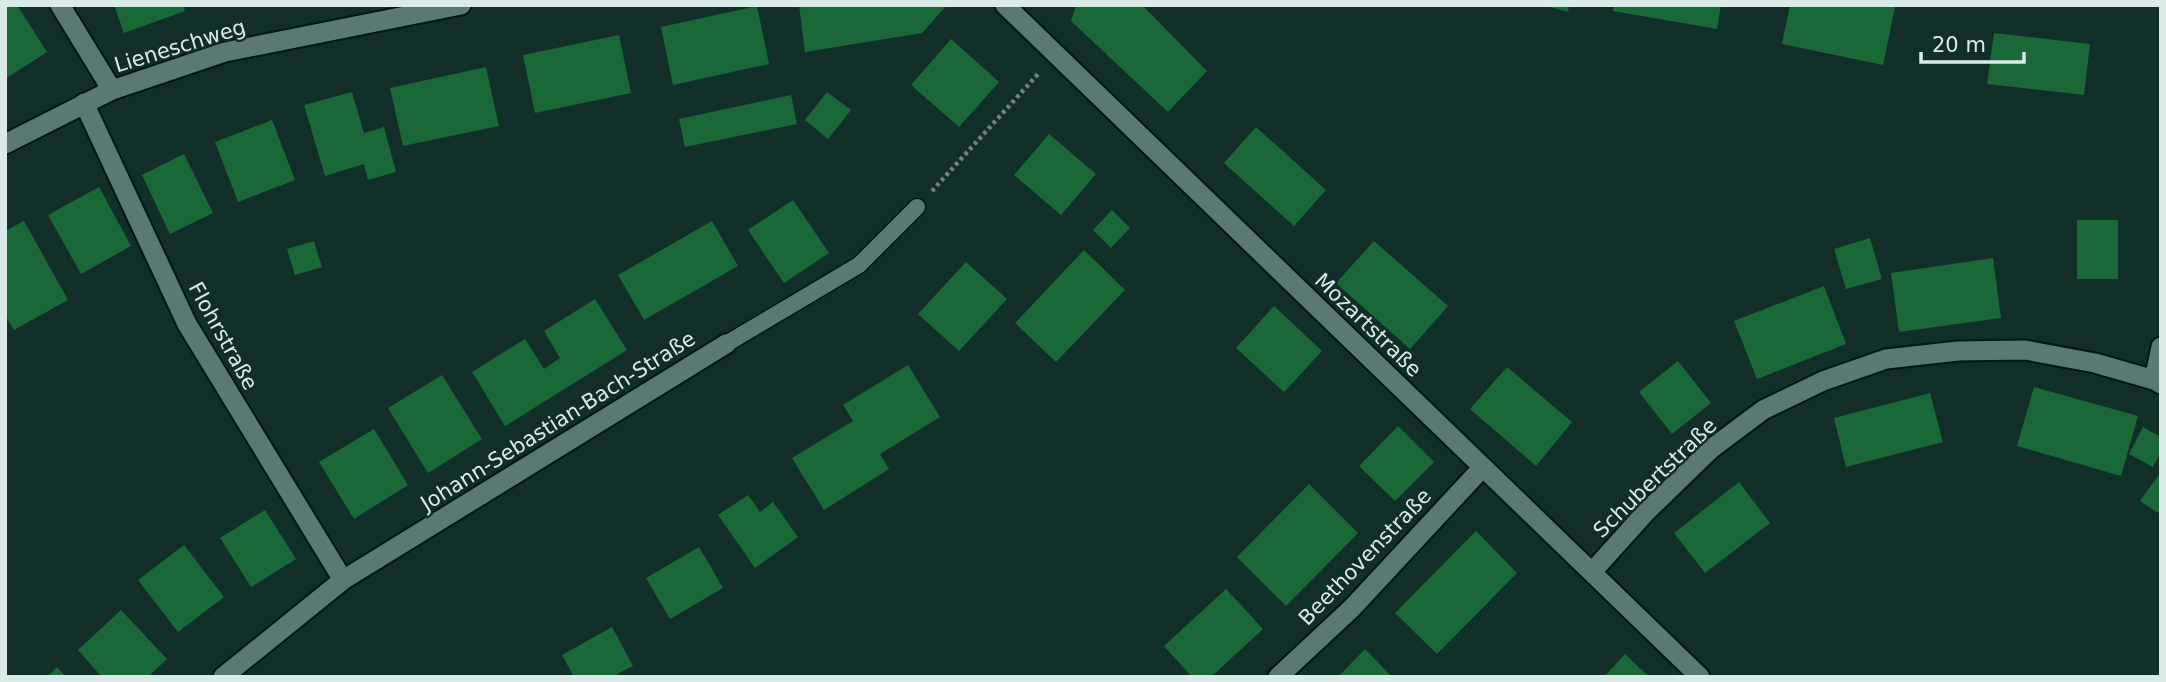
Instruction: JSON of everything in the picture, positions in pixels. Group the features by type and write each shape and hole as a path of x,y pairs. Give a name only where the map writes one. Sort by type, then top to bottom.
{"street":[{"path":"60,5 112,90"},
{"name":"Lieneschweg","path":"5,144 112,90 225,52 461,5"},
{"name":"Mozartstraße","path":"1005,5 1700,677"},
{"name":"Flohrstraße","path":"84,103 187,324 344,580"},
{"name":"Johann-Sebastian-Bach-Straße","path":"223,677 344,580 726,344"},
{"name":"Schubertstraße","path":"1592,572 1646,512 1711,449 1763,410 1823,381 1886,359 1958,351 2025,349 2095,363 2158,382 2161,347"},
{"name":"Beethovenstraße","path":"1278,677 1352,607 1483,467"}],"lane":[{"name":"Johann-Sebastian-Bach-Straße","path":"726,344 859,265 917,207"}],"path":[{"path":"917,207 1056,55"}],"building":[{"path":"5,5 17,5 47,52 5,79"},
{"path":"114,5 183,5 185,11 124,33"},
{"path":"799,5 947,5 922,33 805,52"},
{"path":"1076,5 1142,5 1207,71 1168,112 1071,21"},
{"path":"1543,5 1569,5 1568,12"},
{"path":"1614,5 1721,5 1717,29 1613,11"},
{"path":"1790,5 1895,7 1883,65 1782,44"},
{"path":"757,6 769,64 673,85 661,27"},
{"path":"1994,33 2090,44 2084,95 1987,84"},
{"path":"619,35 631,93 535,113 523,55"},
{"path":"951,39 999,82 959,127 911,85"},
{"path":"486,67 499,126 403,146 390,88"},
{"path":"352,92 364,133 384,127 396,172 368,180 364,164 325,176 304,105"},
{"path":"827,92 851,110 828,139 805,120"},
{"path":"791,95 797,124 685,147 679,119"},
{"path":"272,120 295,180 238,202 215,142"},
{"path":"1256,127 1326,190 1294,226 1224,163"},
{"path":"1049,134 1096,174 1061,215 1014,175"},
{"path":"184,154 213,213 170,234 142,175"},
{"path":"99,187 131,246 81,274 48,215"},
{"path":"793,200 829,253 784,283 748,230"},
{"path":"1112,210 1130,228 1111,248 1093,230"},
{"path":"2077,220 2118,220 2118,279 2077,279"},
{"path":"24,221 68,300 14,330 5,315 5,231"},
{"path":"712,221 738,266 644,320 618,275"},
{"path":"1870,238 1882,279 1846,289 1834,249"},
{"path":"314,241 322,267 295,275 287,249"},
{"path":"1374,241 1448,306 1410,349 1336,283"},
{"path":"1084,250 1125,290 1056,362 1015,323"},
{"path":"1993,258 2001,318 1899,332 1891,273"},
{"path":"966,262 1007,299 959,351 918,314"},
{"path":"1824,286 1846,344 1757,379 1734,321"},
{"path":"595,299 627,350 505,426 472,372 525,339 544,369 560,358 544,331"},
{"path":"1274,306 1322,351 1284,392 1236,348"},
{"path":"1678,361 1711,403 1672,434 1639,392"},
{"path":"908,365 940,417 880,454 889,469 824,510 792,458 853,421 843,405"},
{"path":"1507,367 1572,422 1536,466 1470,409"},
{"path":"442,375 482,439 428,473 388,408"},
{"path":"2034,387 2138,416 2121,476 2017,446"},
{"path":"1930,393 1943,442 1846,467 1834,418"},
{"path":"1398,426 1434,462 1395,501 1359,466"},
{"path":"2143,427 2161,437 2161,452 2153,467 2129,454"},
{"path":"374,429 408,485 354,519 319,462"},
{"path":"2161,472 2161,508 2158,513 2140,501"},
{"path":"1739,482 1770,523 1705,573 1674,533"},
{"path":"1309,484 1358,533 1286,606 1237,557"},
{"path":"748,495 760,512 773,502 798,537 755,568 718,515"},
{"path":"265,510 296,559 251,587 220,538"},
{"path":"1476,531 1517,573 1437,654 1395,613"},
{"path":"184,545 224,597 178,632 138,580"},
{"path":"699,547 723,588 670,619 646,578"},
{"path":"1226,589 1263,629 1211,677 1192,677 1164,646"},
{"path":"121,610 167,659 148,677 102,677 78,650"},
{"path":"612,627 633,666 617,674 619,677 574,677 562,655"},
{"path":"1365,649 1392,677 1338,677"},
{"path":"1625,654 1649,677 1604,677"},
{"path":"57,667 66,677 47,677"}]}
